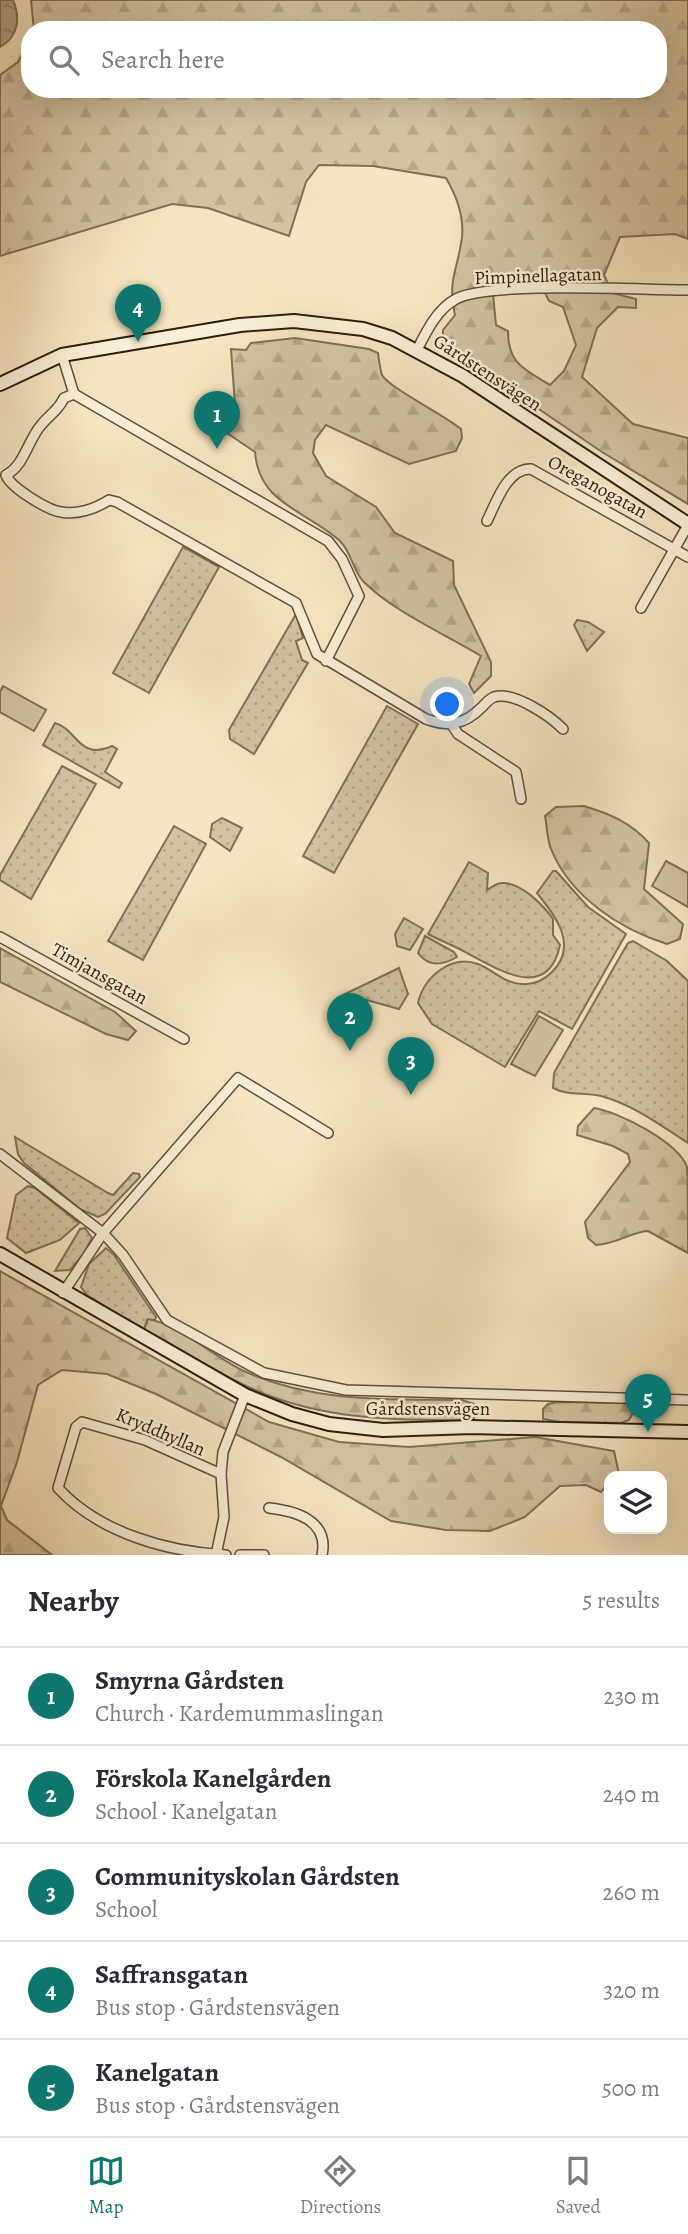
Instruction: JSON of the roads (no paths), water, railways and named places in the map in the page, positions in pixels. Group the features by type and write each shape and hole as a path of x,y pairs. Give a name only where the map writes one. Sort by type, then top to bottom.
{"street":[{"name":"Pimpinellagatan","path":"417,350 439,314 456,299 470,294 512,290 688,290"},
{"name":"Gårdstensvägen","path":"0,384 62,355 240,325 294,321 363,330 417,350 463,376 688,525"},
{"path":"62,355 74,394 328,541 342,559 359,596 326,661"},
{"path":"74,394 64,398 55,415 42,423 16,466 6,475 11,485 61,512 90,511 109,500 117,502 296,603 317,654 426,719 452,725 471,717 489,700 501,696 540,710 563,729"},
{"name":"Oreganogatan","path":"487,521 511,478 523,468 531,468 688,557"},
{"path":"640,608 688,525"},
{"path":"452,725 464,739 516,772 521,799"},
{"name":"Timjansgatan","path":"0,937 184,1039"},
{"path":"63,1293 103,1233 238,1078 328,1133"},
{"path":"0,1154 103,1233 123,1255 167,1320 264,1373 346,1390 688,1400"},
{"name":"Gårdstensvägen","path":"0,1254 63,1293 245,1395 319,1421 373,1430 472,1427 688,1432"},
{"name":"Kryddhyllan","path":"216,1555 225,1517 221,1474 226,1444 245,1395"},
{"name":"Kryddhyllan","path":"221,1474 134,1436 82,1422 76,1427 58,1488 121,1531 183,1551 226,1555"},
{"path":"268,1508 284,1510 314,1523 324,1538 322,1555"},
{"path":"240,1555 264,1555"}],"water":[{"path":"0,0 13,0 17,21 11,38 0,47"}],"place":[{"name":"Saffransgatan","path":"138,342"},
{"name":"Smyrna Gårdsten","path":"217,449"},
{"name":"Förskola Kanelgården","path":"350,1051"},
{"name":"Communityskolan Gårdsten","path":"411,1095"},
{"name":"Kanelgatan","path":"648,1432"}]}
